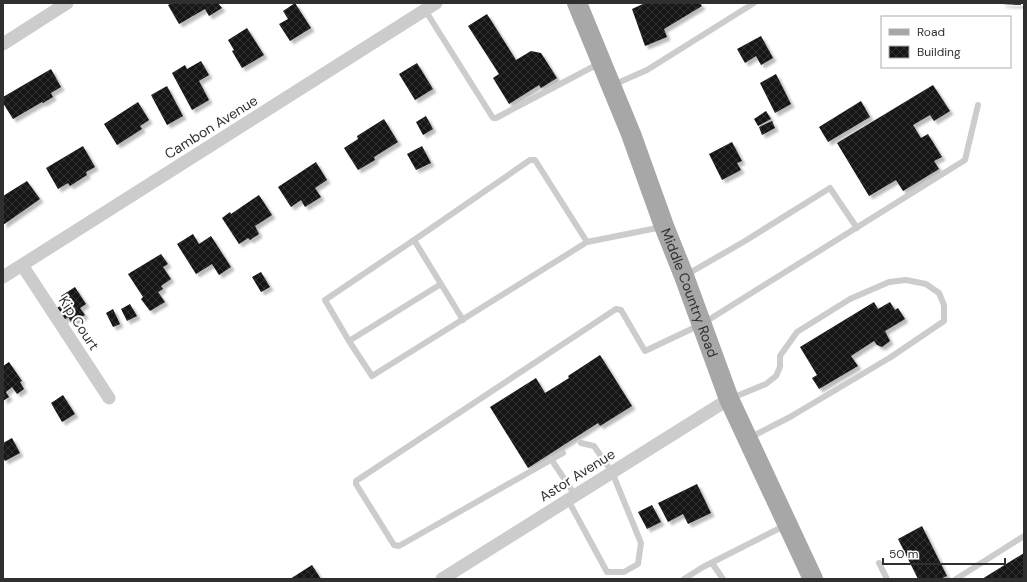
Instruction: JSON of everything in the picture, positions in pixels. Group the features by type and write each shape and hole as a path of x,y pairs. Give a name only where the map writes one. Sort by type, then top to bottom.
{"main road":[{"name":"Middle Country Road","path":"577,3 631,134 729,399 813,579"}],"street":[{"path":"3,44 67,3"},
{"name":"Cambon Avenue","path":"3,278 436,3"},
{"name":"Kip Court","path":"22,265 109,398"},
{"name":"Astor Avenue","path":"442,579 729,399"}],"lane":[{"path":"740,3 744,10"},
{"path":"611,86 647,70 754,3"},
{"path":"425,10 493,118 496,118 601,62"},
{"path":"563,453 399,546 394,545 356,484 356,481 616,309 621,310 645,351 702,324 965,160 978,105"},
{"path":"588,242 535,160 530,160 325,300 372,376 588,242 664,226"},
{"path":"684,276 830,188 857,228"},
{"path":"414,240 463,320"},
{"path":"729,399 766,384 776,376 780,367 780,356 797,332 850,299 889,282 906,280 926,284 939,293 944,305 944,321 891,357 790,417 747,438"},
{"path":"349,341 441,284"},
{"path":"551,459 608,572 624,572 638,564 641,542 612,472 594,446 581,443"},
{"path":"684,579 712,562 788,525"},
{"path":"956,579 1024,536"},
{"path":"712,562 722,579"},
{"path":"879,563 887,579"}],"building":[{"path":"172,3 218,3 222,8 209,16 205,9 179,24 168,5"},
{"path":"295,3 311,28 290,41 279,24 288,19 283,11"},
{"path":"645,3 700,3 702,6 664,29 667,37 645,46 632,9"},
{"path":"1021,3 1021,5 1002,4"},
{"path":"487,14 516,60 531,51 541,53 557,78 541,88 539,85 509,104 493,78 499,74 468,26"},
{"path":"247,28 264,55 242,68 232,51 234,50 228,40"},
{"path":"761,36 773,58 761,65 756,56 745,63 737,49"},
{"path":"201,61 209,75 199,81 209,100 192,110 172,73 185,65 187,69"},
{"path":"417,63 433,89 415,100 399,74"},
{"path":"51,69 61,87 51,93 53,97 13,119 3,103 3,97"},
{"path":"776,74 791,104 775,113 760,83"},
{"path":"933,85 950,111 934,121 930,115 913,125 921,138 928,134 942,157 934,161 939,169 903,191 896,180 869,196 837,143"},
{"path":"167,86 183,116 167,125 151,95"},
{"path":"861,101 870,117 828,142 819,127"},
{"path":"138,102 149,120 140,126 142,129 117,145 104,124"},
{"path":"766,111 771,119 758,126 754,119"},
{"path":"426,116 433,129 423,135 416,122"},
{"path":"384,119 398,142 374,157 375,160 358,170 344,148 358,139 357,136"},
{"path":"772,121 775,128 762,135 759,127"},
{"path":"732,142 742,161 737,163 741,170 722,180 709,154"},
{"path":"83,146 95,167 86,172 87,175 70,186 68,183 58,189 46,168"},
{"path":"422,146 431,163 416,170 407,154"},
{"path":"316,162 327,180 315,188 321,197 305,207 301,200 291,207 278,187"},
{"path":"27,181 40,199 3,225 3,196"},
{"path":"259,195 272,215 255,226 259,234 250,240 248,238 239,244 222,218 230,212 231,214"},
{"path":"193,234 199,244 211,236 231,267 219,275 212,264 196,274 177,244"},
{"path":"161,254 168,264 163,267 171,279 161,286 163,289 158,292 165,302 150,311 141,299 143,297 128,274"},
{"path":"261,272 270,287 261,292 252,277"},
{"path":"75,287 86,304 80,308 85,315 72,323 68,317 64,320 57,308 65,303 61,296"},
{"path":"874,302 878,309 890,302 895,310 898,308 905,319 885,331 890,341 882,347 877,345 874,341 851,356 858,366 819,389 812,378 817,375 800,347"},
{"path":"130,304 137,316 127,321 121,309"},
{"path":"113,309 120,324 113,327 106,313"},
{"path":"600,355 632,406 600,426 598,423 528,468 490,407 536,378 545,393 569,378 568,376"},
{"path":"9,362 22,381 20,382 24,389 17,394 12,387 6,392 9,397 3,401 3,366"},
{"path":"63,395 75,414 62,422 51,403"},
{"path":"12,438 20,453 5,461 3,458 3,443"},
{"path":"697,484 711,513 688,524 683,514 668,522 658,503"},
{"path":"652,505 661,522 647,529 638,512"},
{"path":"922,526 947,576 940,579 918,579 898,539"},
{"path":"1024,553 1024,579 982,579"},
{"path":"312,565 321,579 290,579"}]}
